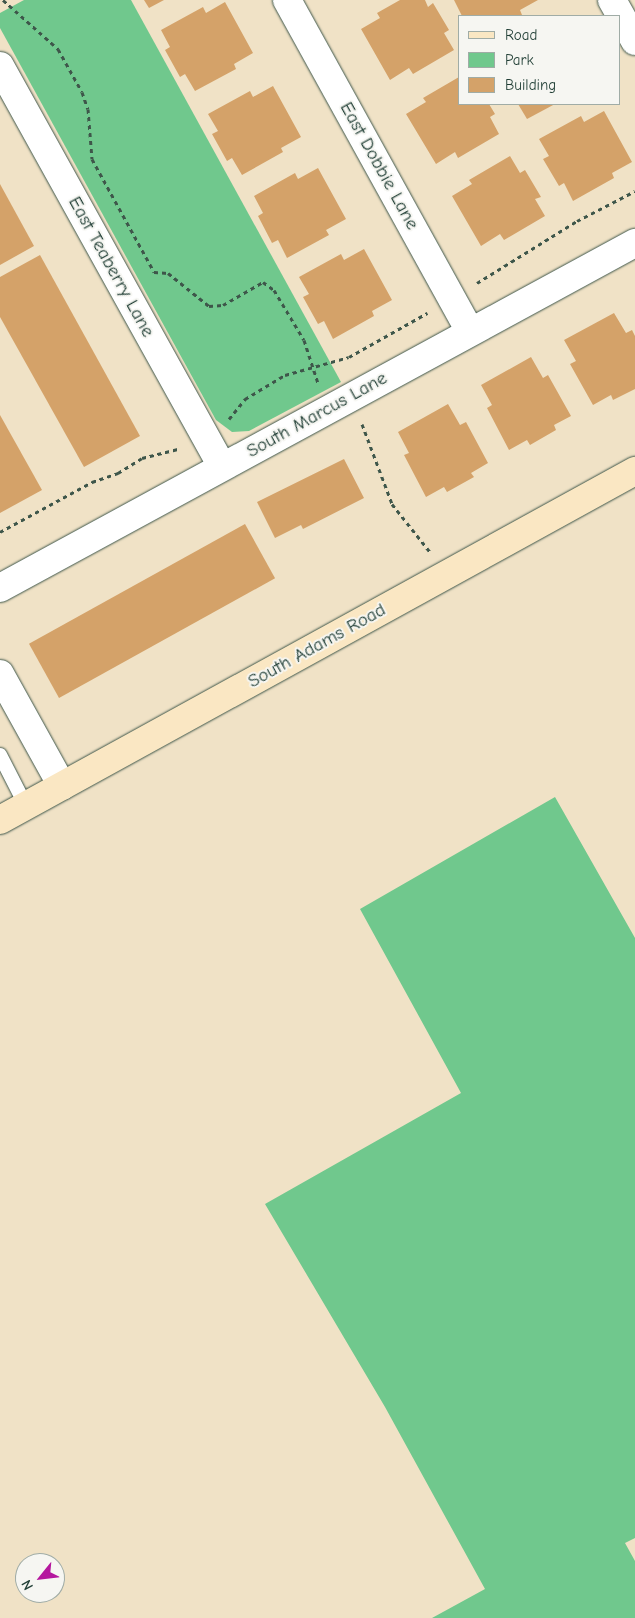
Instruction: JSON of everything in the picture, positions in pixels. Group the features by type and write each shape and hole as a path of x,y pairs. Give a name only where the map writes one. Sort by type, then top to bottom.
{"street":[{"name":"East Dobbie Lane","path":"287,0 470,332"},
{"path":"612,0 635,41"},
{"name":"East Teaberry Lane","path":"0,66 222,467"},
{"name":"South Marcus Lane","path":"0,588 635,243"},
{"name":"South Adams Road","path":"0,820 635,471"},
{"path":"0,674 62,786"}],"lane":[{"path":"0,755 26,806"}],"path":[{"path":"2,0 58,49 82,92 88,109 92,159 154,272 168,273 209,306 223,306 263,282 274,290 304,340 314,366 319,389 361,422 392,504 424,541 444,576"},
{"path":"0,532 92,482 118,473 142,458 209,443 244,399 284,375 350,357 383,335 454,303 486,275 635,191"}],"green space":[{"path":"24,0 131,0 341,382 249,431 232,432 216,420 0,28 0,13"},
{"path":"555,797 635,938 635,1538 625,1543 635,1561 635,1618 432,1618 485,1589 385,1407 265,1204 461,1093 360,909"}],"building":[{"path":"144,0 164,0 149,8"},
{"path":"400,0 425,0 428,7 433,3 449,30 444,33 454,50 413,74 409,68 390,80 361,29 380,18 377,13"},
{"path":"454,0 538,0 520,10 522,15 462,15"},
{"path":"225,2 253,53 234,64 236,69 195,91 185,74 180,77 165,50 170,47 161,30 203,7 206,13"},
{"path":"458,78 458,105 490,105 495,114 490,117 499,134 458,158 455,152 436,164 406,114 426,102 423,98"},
{"path":"273,86 301,137 281,148 283,152 242,175 232,158 227,161 212,134 218,131 208,114 250,91 253,97"},
{"path":"519,105 553,105 527,119"},
{"path":"604,111 632,162 612,173 614,178 573,201 564,183 559,186 543,159 549,156 539,139 581,116 584,122"},
{"path":"510,156 520,173 525,170 541,197 535,199 545,216 504,240 500,234 481,246 452,196 472,184 469,180"},
{"path":"318,168 346,219 326,230 329,235 287,258 278,240 272,243 258,216 263,213 254,196 295,173 298,179"},
{"path":"0,184 34,246 0,265"},
{"path":"364,249 392,300 372,311 374,316 333,339 324,321 318,324 303,297 309,294 299,277 341,254 344,260"},
{"path":"40,255 140,436 84,467 0,317 0,277"},
{"path":"614,313 626,333 632,330 635,336 635,389 613,400 611,395 593,405 570,364 576,361 564,340"},
{"path":"531,357 543,378 548,375 571,416 554,425 556,430 530,445 527,440 509,450 487,408 492,405 481,385"},
{"path":"448,404 460,425 466,422 488,463 471,473 474,477 447,492 444,487 426,497 404,455 409,453 398,432"},
{"path":"0,415 42,490 0,513"},
{"path":"344,459 364,498 303,529 301,525 275,538 257,502"},
{"path":"245,524 275,578 59,698 29,644"}]}
